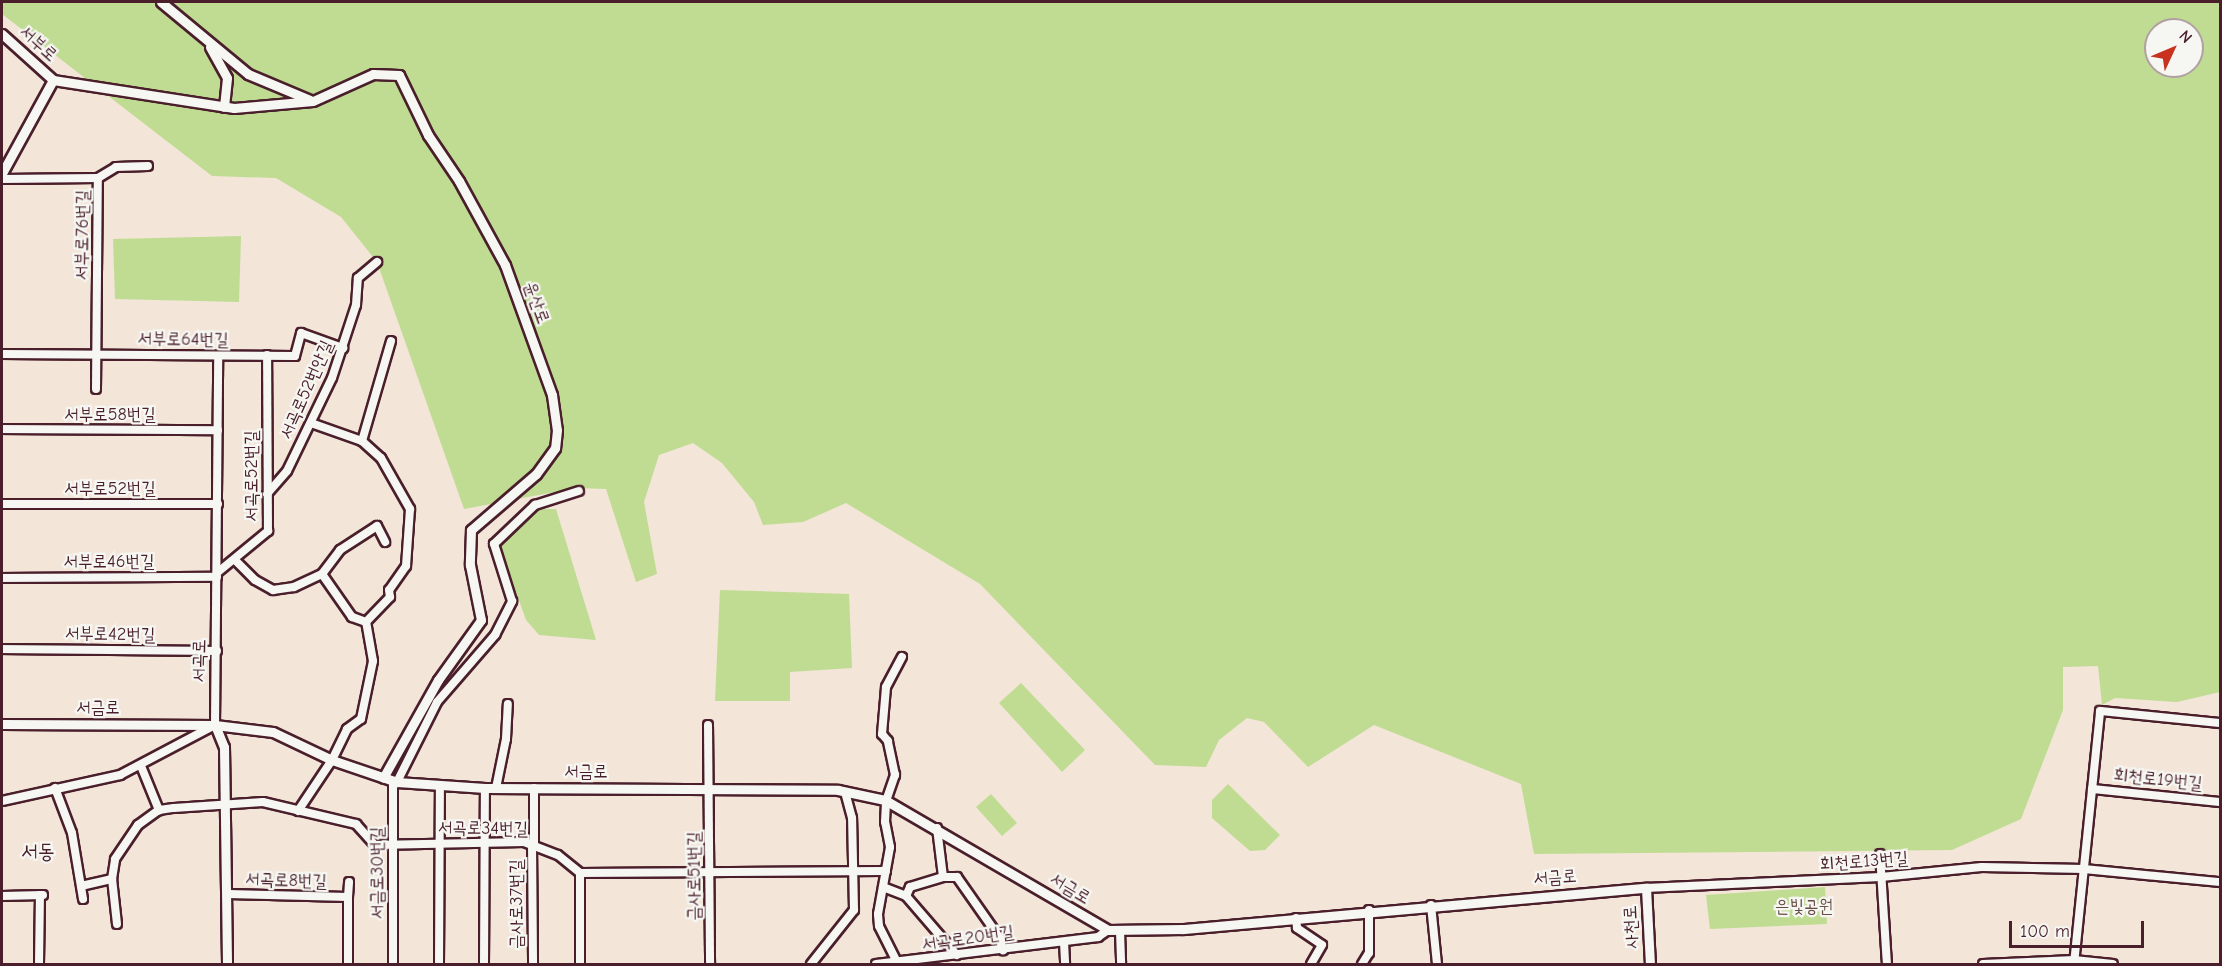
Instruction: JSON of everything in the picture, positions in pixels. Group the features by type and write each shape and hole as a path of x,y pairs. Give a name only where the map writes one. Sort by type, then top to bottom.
{"street":[{"path":"161,2 208,44 248,74 313,101"},
{"name":"서부로","path":"2,34 53,80 2,173"},
{"path":"208,44 227,78 224,106"},
{"name":"윤산로","path":"313,101 373,74 399,75 428,135 505,265 556,411 555,448 536,474 471,530 470,565 481,620 438,680 383,778"},
{"path":"53,80 224,106 313,101"},
{"path":"98,178 116,167 148,166"},
{"name":"서부로76번길","path":"2,179 98,178 99,354 96,389"},
{"name":"서곡로52번안길","path":"267,494 287,471 311,423 343,348 356,305 358,278 377,262"},
{"name":"서부로64번길","path":"2,354 295,356 301,333 343,348"},
{"path":"362,441 391,341"},
{"name":"서곡로52번길","path":"218,574 268,531 267,355"},
{"name":"서곡로","path":"218,356 215,725 224,747 228,894 227,964"},
{"path":"311,423 362,441 381,458 410,509 406,566 390,590 390,597 366,622"},
{"name":"서부로58번길","path":"2,429 218,430"},
{"path":"395,782 437,702 495,635 512,601 494,544 535,505 579,491"},
{"name":"서부로52번길","path":"2,504 218,504"},
{"path":"235,560 255,580 273,590 294,587 322,574 340,550 377,526 385,542"},
{"name":"서부로46번길","path":"2,578 218,574"},
{"path":"322,574 352,617 366,622"},
{"path":"298,811 332,760 347,729 362,719 373,662 366,622"},
{"name":"서부로42번길","path":"2,649 217,651"},
{"path":"898,964 879,926 890,848 885,822 886,801 896,775 888,741 882,734 886,687 902,657"},
{"path":"496,788 506,739 508,704"},
{"path":"2074,962 2100,711 2220,723"},
{"name":"서금로","path":"2,724 215,725 273,732 332,760 395,782 485,788 709,788 845,792 886,801 937,828 1108,930 1296,918 1368,910 1646,888"},
{"path":"2,801 120,776 215,725"},
{"name":"금사로51번길","path":"708,725 710,964"},
{"path":"117,924 112,879 115,859 138,825 159,810 141,766"},
{"name":"서금로30번길","path":"393,964 395,782"},
{"path":"439,964 440,785"},
{"path":"55,788 72,832 83,899"},
{"path":"484,964 485,788"},
{"name":"금사로37번길","path":"532,964 534,788"},
{"name":"회천로19번길","path":"2092,789 2220,802"},
{"path":"811,964 854,910 856,869 852,818 845,792"},
{"name":"서곡로34번길","path":"159,810 263,802 356,824 375,844 485,842 533,844 558,855 580,873"},
{"path":"937,828 943,877"},
{"path":"1880,854 1887,964"},
{"name":"회천로13번길","path":"1646,888 1881,877 1982,867 2084,869 2220,882"},
{"path":"580,964 580,873 710,874 856,869 886,871"},
{"path":"906,896 910,887 943,877 957,877 999,937 1003,950"},
{"path":"81,886 112,879"},
{"path":"348,897 349,882"},
{"path":"883,887 906,896 957,955"},
{"name":"사천로","path":"1646,888 1650,964"},
{"name":"서곡로8번길","path":"228,894 348,897 348,964"},
{"path":"2,896 42,895 39,964"},
{"path":"1431,905 1437,964"},
{"path":"1362,964 1370,953 1368,910"},
{"path":"1296,918 1297,928 1322,945 1311,964"},
{"name":"서곡로20번길","path":"876,964 898,964 1064,942 1098,937 1108,930"},
{"path":"1120,931 1121,964"},
{"path":"1064,942 1065,964"},
{"path":"1983,964 2074,962 2113,964"}],"green space":[{"path":"2,2 2220,2 2220,692 2177,702 2115,698 2102,705 2098,666 2063,667 2063,710 2021,819 1952,850 1534,854 1521,784 1374,725 1308,767 1264,722 1247,718 1219,740 1206,767 1155,765 980,584 846,503 803,522 763,525 754,502 722,463 693,443 659,455 644,502 657,574 636,582 606,489 576,488 464,509 377,262 341,217 276,178 212,176 2,14"},
{"path":"241,236 239,302 115,299 113,239"},
{"path":"537,509 556,509 596,640 539,635 526,620 499,544"},
{"path":"720,590 849,594 852,668 790,672 790,701 715,701"},
{"path":"1021,683 1085,750 1062,772 999,703"},
{"path":"1228,784 1280,835 1265,850 1250,851 1212,818 1212,800"},
{"path":"991,794 1017,823 1002,836 976,807"},
{"name":"은빛공원","path":"1825,887 1827,924 1710,929 1706,895"}],"district":[{"name":"서동","path":"38,851"}]}
